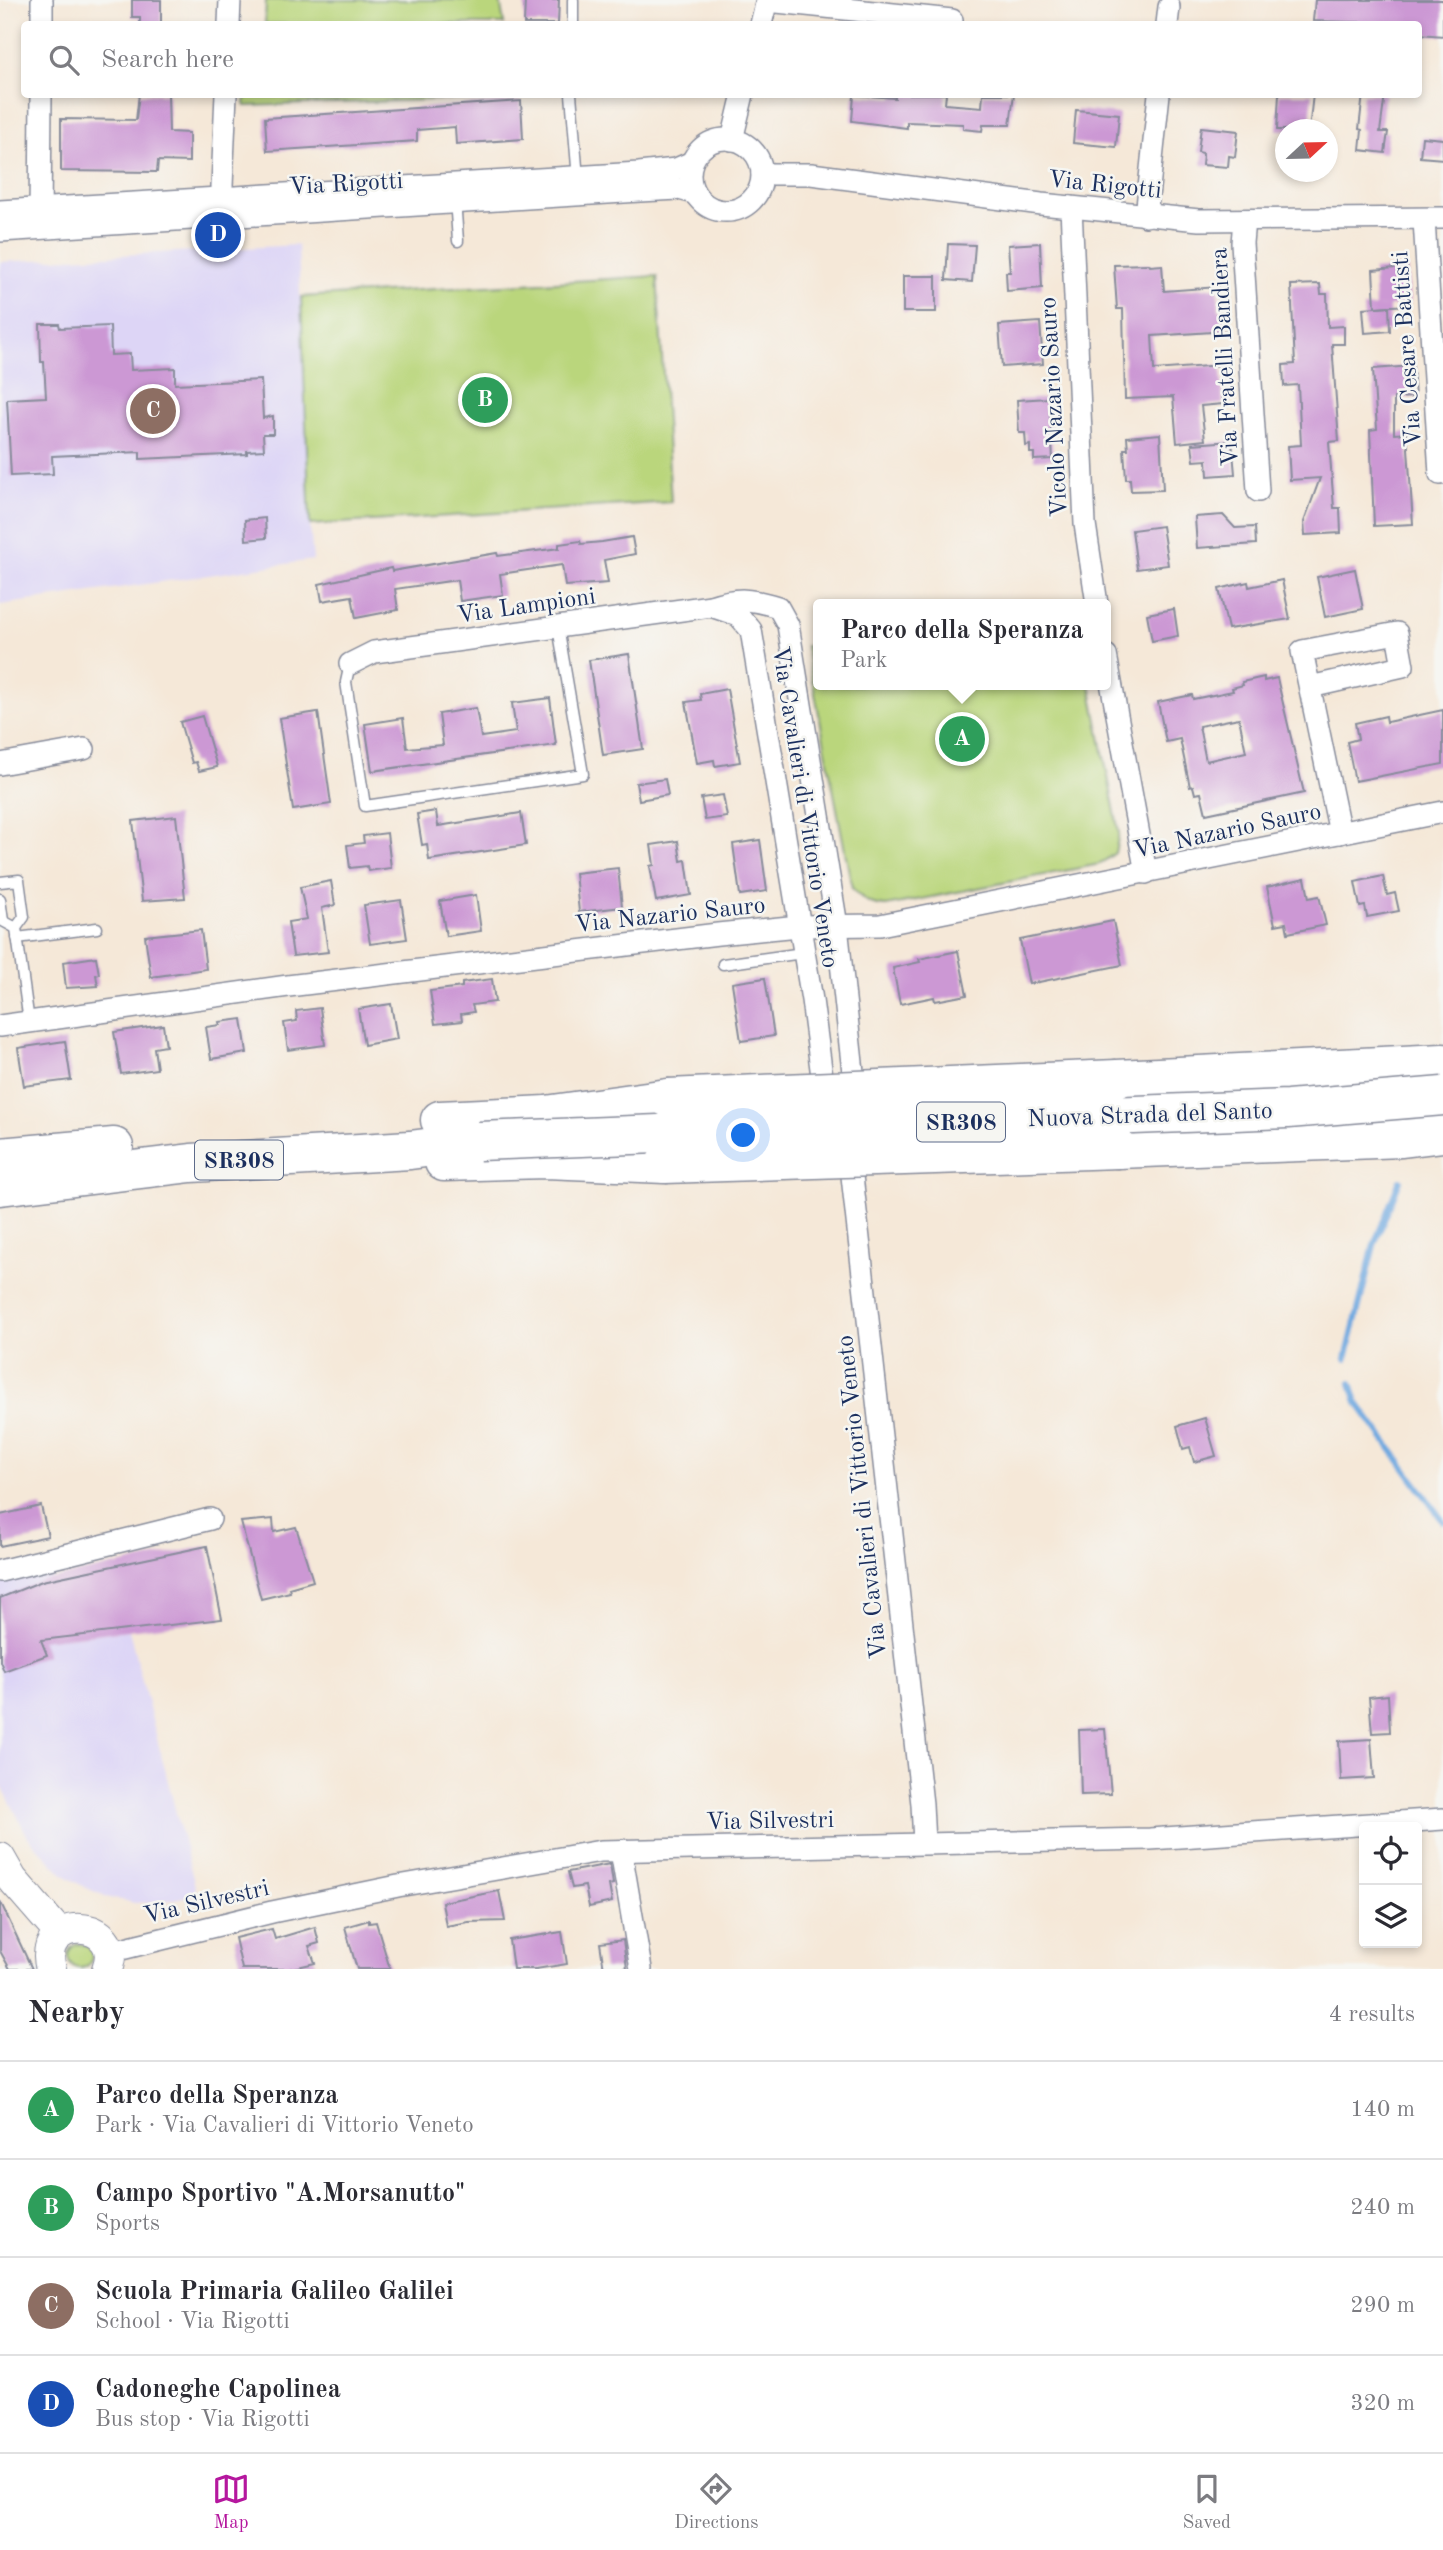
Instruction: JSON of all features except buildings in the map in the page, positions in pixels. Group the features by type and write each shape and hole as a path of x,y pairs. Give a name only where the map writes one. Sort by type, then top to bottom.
{"highway":[{"path":"340,1143 433,1121 546,1115 668,1098 1443,1063"},
{"name":"Nuova Strada del Santo","path":"0,1157 197,1139 340,1143 479,1141 1288,1109 1443,1096"},
{"path":"340,1143 435,1162 546,1159 665,1164 1402,1138 1443,1133"},
{"name":"Nuova Strada del Santo","path":"0,1186 191,1164 340,1143"}],"main road":[{"path":"0,1858 12,1879 60,1934"},
{"path":"51,1969 49,1951 53,1942 69,1929 89,1929 98,1934 108,1960"}],"street":[{"path":"42,0 42,21"},
{"path":"229,21 230,0"},
{"path":"762,21 767,0 952,20"},
{"path":"40,218 41,98"},
{"path":"223,207 226,98"},
{"path":"742,98 732,140 749,148 761,165 762,174"},
{"path":"1146,216 1159,98"},
{"name":"Via Rigotti","path":"578,186 676,169 692,162 710,142 732,140"},
{"path":"692,162 689,175 694,194"},
{"name":"Via Rigotti","path":"0,211 40,218 578,186 679,189 694,194 710,208 731,211 749,203 756,195 762,174 811,174 1146,216 1199,220 1433,219"},
{"name":"Vicolo Nazario Sauro","path":"1071,207 1085,524 1096,599"},
{"name":"Via Rigotti","path":"0,231 40,218"},
{"name":"Via Cesare Battisti","path":"1433,219 1440,474"},
{"name":"Via Fratelli Bandiera","path":"1244,220 1242,243 1258,491"},
{"name":"Via Cavalieri di Vittorio Veneto","path":"711,606 728,600 751,599 778,607 788,625 837,926 854,1081 849,1145 922,1804 924,1843"},
{"name":"Via Lampioni","path":"350,664 374,652 711,606"},
{"name":"Via Cavalieri di Vittorio Veneto","path":"711,606 738,615 751,630 823,1084 849,1145"},
{"path":"1111,687 1146,873"},
{"name":"Via Nazario Sauro","path":"1310,687 1340,833"},
{"path":"0,764 84,749"},
{"name":"Via Nazario Sauro","path":"0,1026 302,984 718,934 799,926 880,925 1443,813"},
{"path":"0,1572 210,1518"},
{"name":"Via Silvestri","path":"108,1960 272,1912 398,1885 601,1851 1150,1839 1443,1819"},
{"path":"621,1851 641,1969"}],"lane":[{"path":"573,0 573,21"},
{"path":"570,98 578,186"},
{"path":"455,194 458,241"},
{"path":"350,664 346,682 365,806 583,774 558,627"},
{"path":"0,882 19,880 24,917 16,933 29,1022"},
{"path":"0,899 4,921 16,933 97,928"},
{"path":"723,964 803,953"}],"shaded area":[{"path":"298,245 313,560 0,605 0,262"},
{"path":"49,1568 68,1637 129,1630 197,1894 165,1901 135,1903 110,1898 86,1888 64,1875 28,1837 0,1782 0,1579"}],"green space":[{"path":"266,0 500,0 504,21 265,21"},
{"path":"246,98 487,98 245,106"},
{"path":"657,276 671,502 310,525 301,297"},
{"path":"813,645 813,683 806,646"},
{"path":"814,690 1091,690 1119,833 1115,853 1100,864 886,906 863,899 852,888"},
{"path":"80,1944 88,1948 92,1956 88,1964 80,1968 72,1964 68,1956 72,1948"}],"waterway":[{"path":"1346,1359 1374,1245 1400,1180"},
{"path":"1351,1383 1357,1402 1443,1521"}],"place":[{"name":"Cadoneghe Capolinea","path":"218,235"},
{"name":"Campo Sportivo \"A.Morsanutto\"","path":"485,400"},
{"name":"Scuola Primaria Galileo Galilei","path":"153,411"},
{"name":"Parco della Speranza","path":"962,739"}]}
